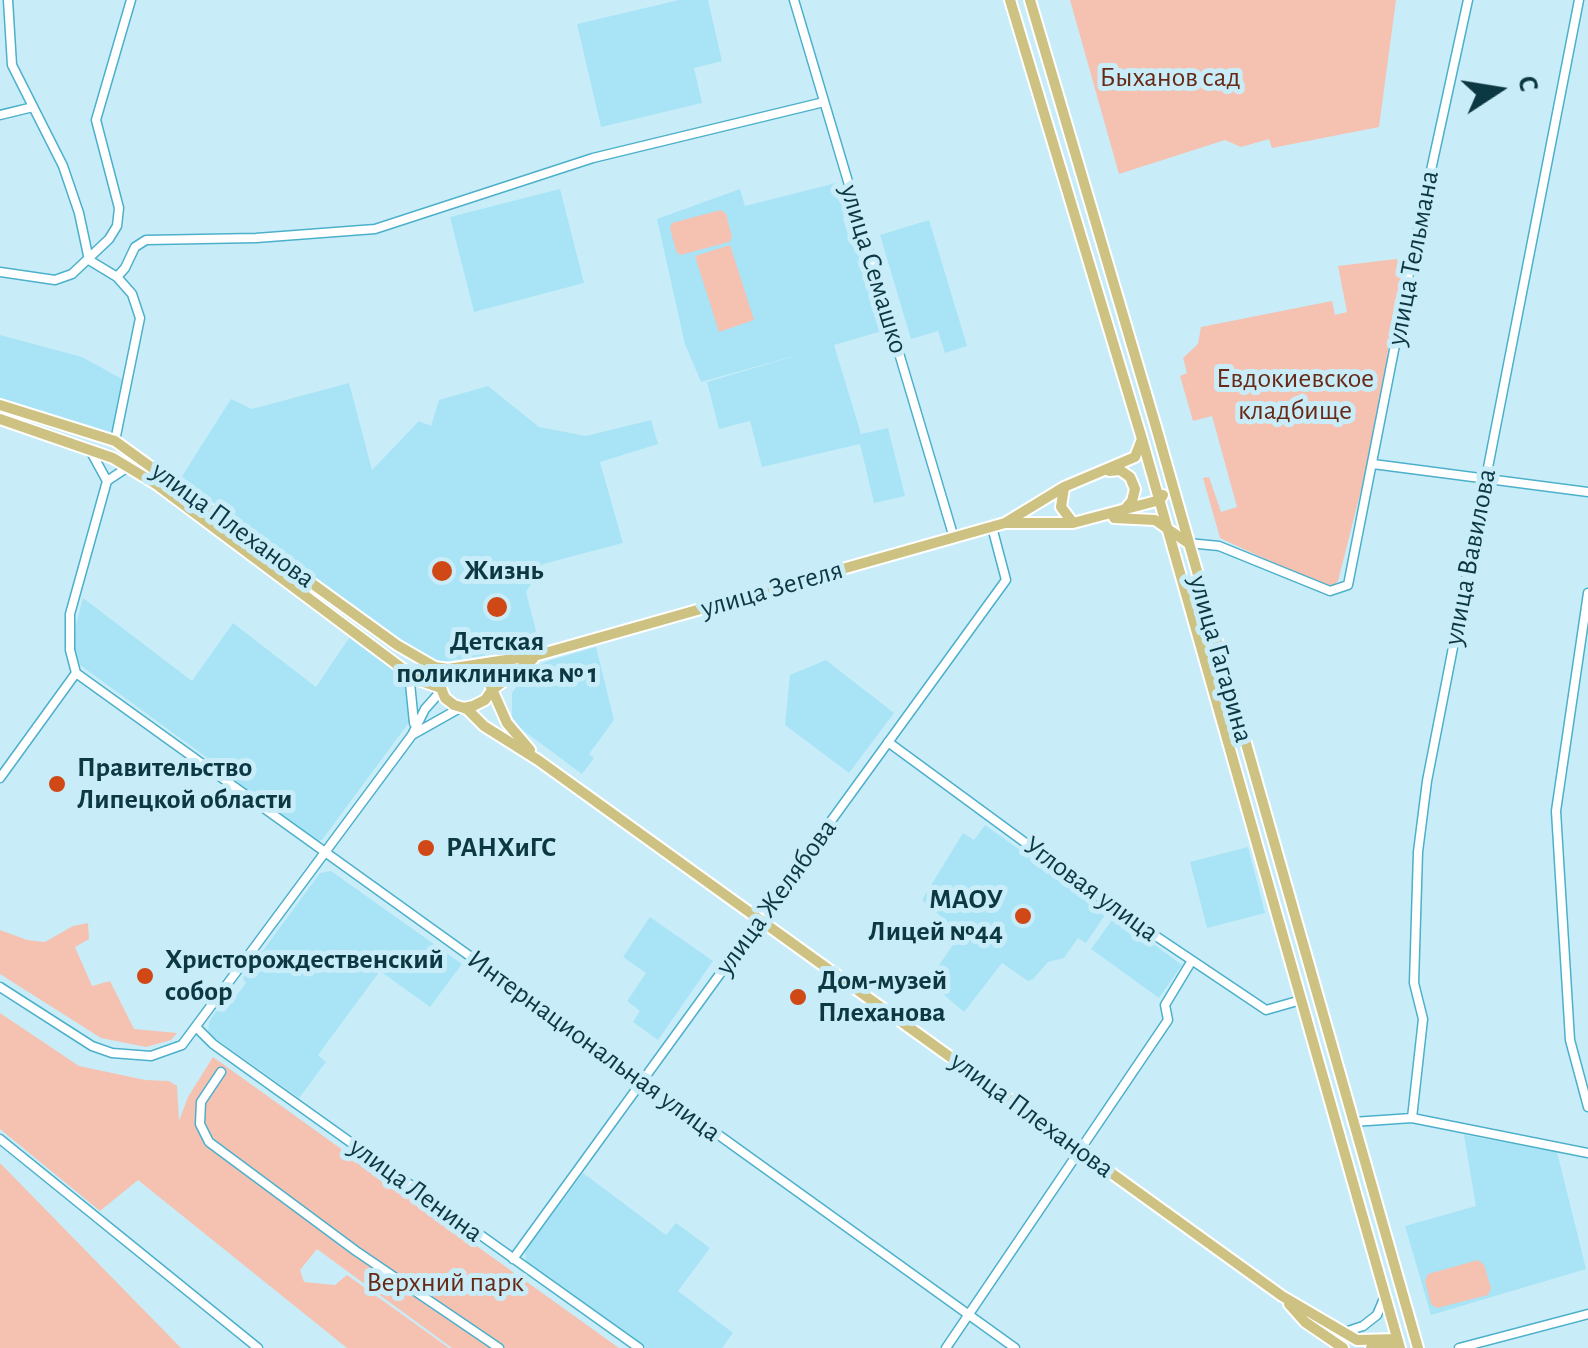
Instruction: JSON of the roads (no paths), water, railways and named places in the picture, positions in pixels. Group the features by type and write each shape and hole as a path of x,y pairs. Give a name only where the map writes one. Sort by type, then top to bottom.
{"main road":[{"name":"улица Гагарина","path":"1010,0 1160,500 1396,1345"},
{"name":"улица Гагарина","path":"1030,0 1418,1348"},
{"name":"улица Плеханова","path":"0,405 115,440 397,645 435,668 453,669"},
{"name":"улица Плеханова","path":"0,418 88,446 156,484 403,669 441,689"},
{"path":"1005,523 1064,488 1135,457 1142,439"},
{"path":"1108,471 1120,470 1130,477 1135,489 1132,501 1123,511"},
{"path":"1005,523 1073,523 1123,511 1160,500 1170,476"},
{"path":"1064,488 1061,507 1073,523"},
{"path":"1093,519 1137,517 1167,526 1188,543"},
{"name":"улица Зегеля","path":"472,667 538,656 1005,523"},
{"name":"улица Зегеля","path":"492,690 538,656"},
{"path":"492,690 484,674 472,667 453,669 441,689 444,698 463,708 485,700 492,690 494,662"},
{"name":"улица Плеханова","path":"492,690 507,722 538,760"},
{"name":"улица Плеханова","path":"463,708 1282,1296 1356,1340 1396,1345"},
{"path":"1335,1119 1344,1124 1354,1122"},
{"name":"улица Плеханова","path":"1282,1296 1305,1322 1342,1348"},
{"path":"1396,1345 1410,1319"},
{"path":"1374,1348 1408,1348"}],"street":[{"path":"8,0 12,65 68,182 88,260 117,277 132,294 140,318 115,440"},
{"path":"0,272 56,280 72,274 117,226 118,208 96,120 132,0"},
{"name":"улица Семашко","path":"794,0 954,538"},
{"name":"улица Тельмана","path":"1188,543 1218,546 1330,591 1348,585 1413,253 1468,0"},
{"name":"улица Вавилова","path":"1412,1118 1422,1019 1414,983 1418,852 1427,781 1579,0"},
{"path":"1,64 12,65"},
{"path":"117,277 126,268 134,246 146,240 256,238 375,229 593,158 824,102"},
{"path":"0,114 32,107"},
{"path":"88,446 108,480"},
{"path":"1373,464 1588,492"},
{"path":"0,778 76,674 70,650 70,614 108,480 128,467"},
{"name":"улица Желябова","path":"513,1259 1006,580 992,527"},
{"path":"1588,593 1556,810 1570,1040 1588,1107"},
{"path":"403,669 410,683 413,730"},
{"name":"Интернациональная улица","path":"76,674 1015,1348"},
{"path":"0,987 92,1046 112,1053 151,1056 182,1046 441,689"},
{"path":"413,730 463,708"},
{"name":"Угловая улица","path":"888,742 1191,962 1266,1010 1301,1000"},
{"path":"946,1348 1168,1020 1165,1005 1191,962"},
{"name":"улица Ленина","path":"197,1028 213,1044 639,1348"},
{"path":"221,1072 201,1102 200,1124 209,1142 356,1251 499,1348"},
{"path":"1354,1122 1412,1118 1588,1153"},
{"path":"0,1139 258,1348"},
{"path":"1342,1333 1363,1326 1377,1315 1385,1296"},
{"path":"1460,1348 1588,1314"}],"place":[{"name":"Жизнь","path":"442,571"},
{"name":"Детская поликлиника № 1","path":"497,607"},
{"name":"Правительство Липецкой области","path":"57,784"},
{"name":"РАНХиГС","path":"426,848"},
{"name":"МАОУ Лицей №44","path":"1023,916"},
{"name":"Христорождественский собор","path":"145,976"},
{"name":"Дом-музей Плеханова","path":"798,997"}],"park label":[{"name":"Быханов сад","path":"1170,78"},
{"name":"Евдокиевское кладбище","path":"1295,395"},
{"name":"Верхний парк","path":"445,1283"}]}
